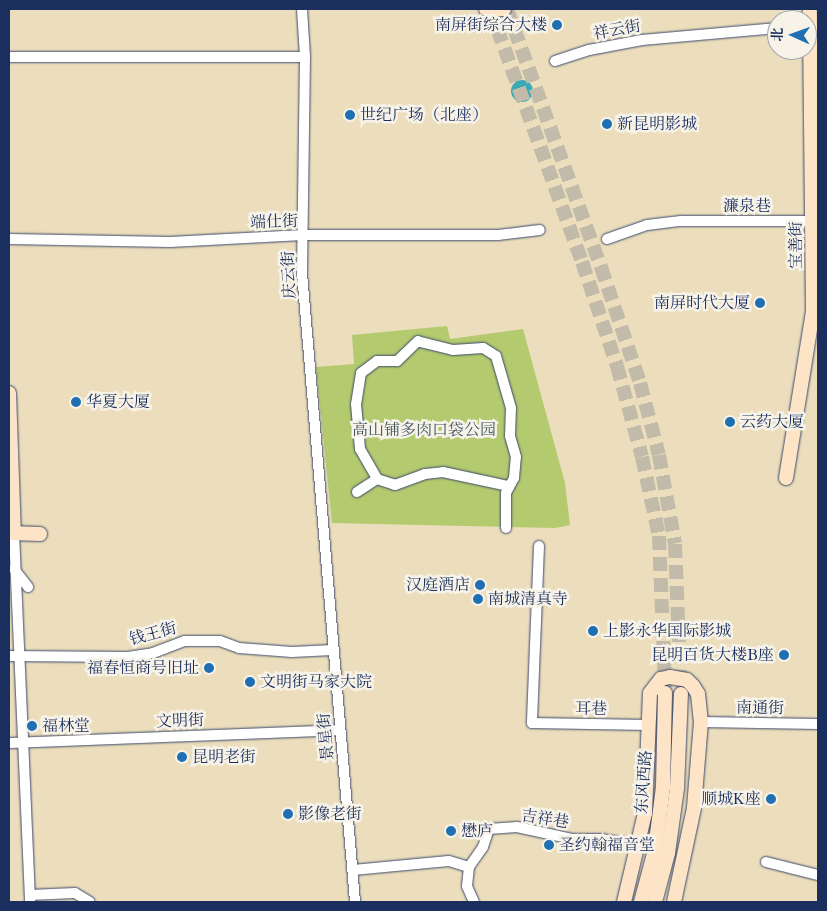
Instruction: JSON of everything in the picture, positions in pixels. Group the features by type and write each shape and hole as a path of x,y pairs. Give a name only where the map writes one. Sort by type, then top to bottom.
{"main road":[{"path":"486,9 504,9"},
{"name":"宝善街","path":"786,478 816,312 812,60"},
{"path":"9,393 11,533 40,534"},
{"path":"624,902 639,846 646,796 650,693 661,679 670,677 687,680 693,686 698,694 701,722 694,808 674,902"},
{"name":"东风西路","path":"641,902 655,850 663,787 666,693"},
{"name":"东风西路","path":"655,902 668,853 677,788 681,694"}],"street":[{"name":"庆云街","path":"302,9 305,57 302,273 324,539"},
{"name":"祥云街","path":"554,61 589,50 642,40 767,29"},
{"path":"9,57 305,57"},
{"name":"濂泉巷","path":"607,239 647,225 680,221 814,221"},
{"name":"端仕街","path":"9,239 170,242 303,235 498,235 540,230"},
{"path":"506,528 508,486 514,478 516,457 510,436 511,408 496,356 482,348 453,350 428,342 418,341 397,361 372,363 358,378 356,404 360,449 377,479 395,485 425,474 443,472 508,486"},
{"path":"358,492 377,479"},
{"path":"11,533 14,570 14,654 22,742 30,899 75,893 90,902"},
{"name":"景星街","path":"324,539 355,902"},
{"name":"耳巷","path":"540,546 532,723 649,725"},
{"path":"14,570 28,587"},
{"name":"钱王街","path":"14,654 128,657 153,653 185,641 220,641 239,648 292,652 333,650"},
{"name":"南通街","path":"701,722 818,724"},
{"name":"文明街","path":"9,743 340,730"},
{"name":"吉祥巷","path":"469,867 483,847 490,828 517,827 572,839 602,839 639,846"},
{"path":"353,870 450,861 469,867 467,886 474,902"},
{"path":"766,862 818,875"}],"green space":[{"name":"高山铺多肉口袋公园","path":"447,326 450,339 523,329 565,483 570,525 555,528 332,523 316,367 354,364 352,335"}],"water":[{"path":"522,80 530,83 533,91 530,99 522,102 514,99 511,91 514,83"}],"tunnel":[{"path":"490,9 582,262 617,366 642,457 659,536 665,688"},
{"path":"507,9 601,267 640,383 659,455 675,544 681,694"}],"place":[{"name":"南屏街综合大楼","path":"557,25"},
{"name":"世纪广场（北座）","path":"350,115"},
{"name":"新昆明影城","path":"607,124"},
{"name":"南屏时代大厦","path":"760,303"},
{"name":"华夏大厦","path":"76,402"},
{"name":"云药大厦","path":"730,422"},
{"name":"汉庭酒店","path":"480,585"},
{"name":"南城清真寺","path":"478,599"},
{"name":"上影永华国际影城","path":"593,631"},
{"name":"昆明百货大楼B座","path":"784,655"},
{"name":"福春恒商号旧址","path":"209,668"},
{"name":"文明街马家大院","path":"250,682"},
{"name":"福林堂","path":"32,726"},
{"name":"昆明老街","path":"182,757"},
{"name":"顺城K座","path":"771,799"},
{"name":"影像老街","path":"288,814"},
{"name":"懋庐","path":"451,831"},
{"name":"圣约翰福音堂","path":"549,845"}]}
